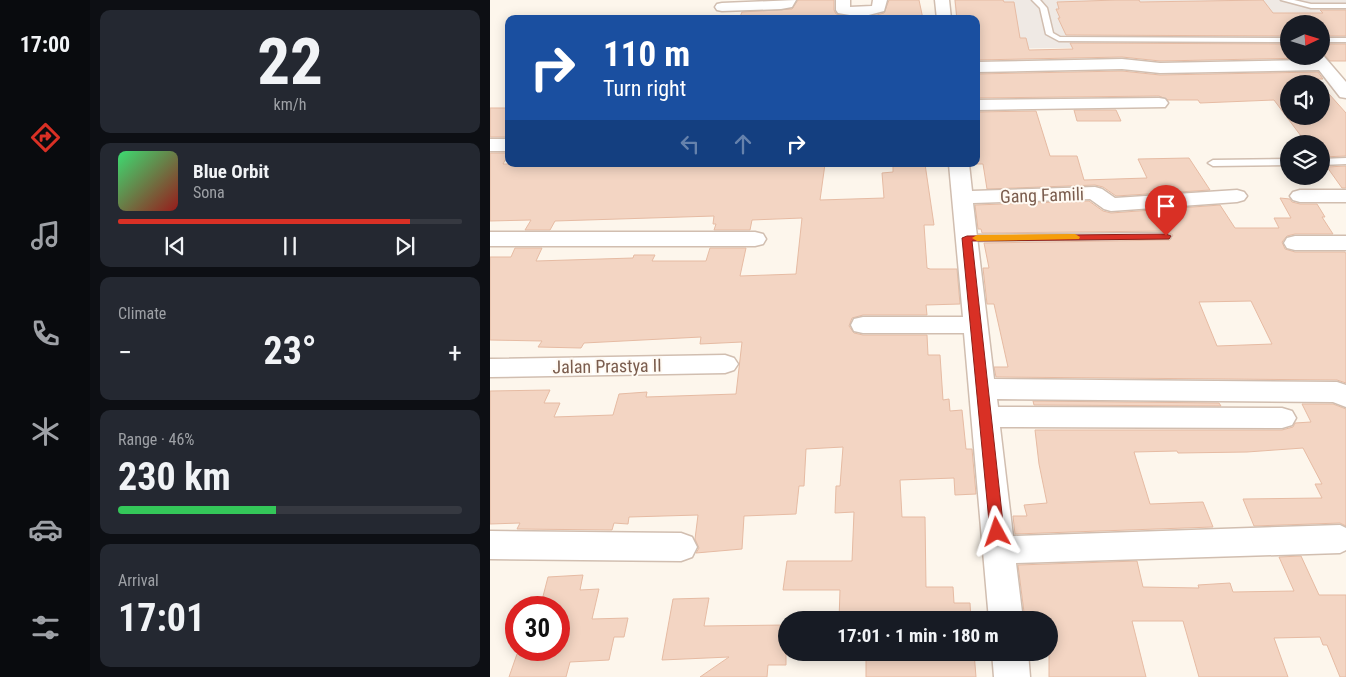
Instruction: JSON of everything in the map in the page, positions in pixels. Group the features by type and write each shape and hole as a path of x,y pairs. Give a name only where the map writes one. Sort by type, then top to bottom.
{"street":[{"path":"722,7 781,5 787,4 789,0"},
{"path":"843,0 843,10 852,12 875,11 879,8 880,0"},
{"path":"942,0 944,15"},
{"path":"980,66 1122,64 1160,68 1280,62"},
{"path":"1323,65 1346,93"},
{"path":"980,105 1159,103"},
{"path":"490,145 505,144"},
{"path":"959,167 982,389 987,417 1005,611"},
{"name":"Gang Famili","path":"963,197 1095,194 1101,196 1111,205 1237,196"},
{"path":"1300,196 1346,196"},
{"path":"490,240 755,239"},
{"path":"1295,244 1346,243"},
{"path":"863,325 976,325"},
{"name":"Jalan Prastya II","path":"490,368 725,364"},
{"path":"982,389 1337,392 1346,397"},
{"path":"987,417 1282,418"},
{"path":"999,550 1340,539"},
{"path":"490,545 681,547"},
{"path":"1011,661 1012,677"}],"lane":[{"path":"1036,0 1043,8 1050,34 1059,39 1280,40"},
{"path":"1285,0 1311,6 1346,6"},
{"path":"1330,40 1346,40"},
{"path":"1330,162 1346,161"},
{"path":"1213,163 1280,162"},
{"path":"967,238 1166,236"}],"shaded area":[{"path":"954,0 1346,0 1346,44 1330,44 1330,15 1280,15 1280,45 980,49 980,15 956,15"}],"building":[{"path":"798,0 834,0 834,10 836,14 841,15 741,15 742,12 792,9"},
{"path":"889,0 919,0 922,15 877,15 884,13"},
{"path":"955,0 1003,0 1004,2 1014,2 1020,38 1026,38 1029,50 1073,49 1070,43 1280,44 1280,59 1160,61 1122,57 980,60 980,15 957,15"},
{"path":"1263,0 1273,13 1323,13 1320,10 1346,10 1346,36 1330,36 1330,15 1280,15 1280,36 1066,35 1058,18 1060,18 1056,9 1059,9 1057,2"},
{"path":"1330,44 1346,44 1346,61 1330,61"},
{"path":"1122,71 1160,75 1318,72 1320,75 1280,75 1280,108 1274,100 1200,103 1198,100 1168,100 1159,96 980,98 980,74"},
{"path":"1330,95 1346,113 1346,156 1330,157 1330,135 1300,135 1293,125 1330,125"},
{"path":"490,108 505,108 505,137 490,137"},
{"path":"1074,110 1116,110 1121,121 1077,121"},
{"path":"1036,111 1050,156 1077,156 1084,180 1147,178 1138,159 1189,158 1210,190 1116,196 1103,187 1095,185 987,189 983,164 980,164 980,112"},
{"path":"490,153 505,153 503,164 505,164 505,167 825,167 820,200 884,198 882,173 893,172 893,167 925,167 934,225 924,225 927,268 957,269 960,304 926,305 927,315 863,315 852,318 849,326 854,333 863,335 927,335 928,355 940,355 943,400 949,399 950,411 962,410 966,449 972,449 976,494 955,495 954,478 900,480 902,517 925,517 926,587 953,587 954,603 970,603 970,611 839,611 840,590 783,590 787,561 852,561 854,512 835,513 836,486 840,486 843,447 806,449 804,486 799,486 796,514 744,516 742,549 696,553 699,548 695,539 698,515 629,517 628,524 614,523 612,530 517,529 520,523 490,524 490,391 550,390 544,403 560,403 554,417 613,415 619,394 647,392 646,397 736,394 742,342 700,344 701,337 584,343 581,348 538,347 542,341 490,340 490,257 511,257 515,248 542,248 536,261 633,258 634,255 655,255 652,261 706,261 710,248 746,248 740,276 796,274 802,218 752,220 750,230 714,230 716,224 713,224 714,216 555,221 550,230 525,230 531,220 490,221"},
{"path":"1346,166 1346,188 1342,188 1330,171 1330,167"},
{"path":"1280,198 1290,199 1292,202 1300,204 1317,204 1325,217 1322,217 1333,234 1295,234 1287,236 1282,242 1285,249 1295,252 1345,252 1346,254 1346,383 1337,380 996,377 994,367 1008,367 994,304 987,304 983,268 989,268 984,243 1170,240 1173,235 1166,231 982,233 981,229 978,229 975,205 1089,201 1103,211 1111,213 1220,205 1235,228 1279,228 1274,218 1291,218","holes":["1251,301 1272,344 1217,346 1199,302"]},
{"path":"1033,401 1219,403 1221,406 1034,405"},
{"path":"1302,404 1333,404 1346,409 1346,526 1340,523 1254,526 1243,499 1322,498 1315,484 1322,484 1303,448 1247,452 1134,452 1150,504 1203,502 1213,527 1015,534 1013,516 1027,516 1024,505 1047,503 1039,464 1035,430 1282,430 1293,427 1295,423 1311,422"},
{"path":"1301,556 1319,595 1346,595 1346,677 1340,677 1327,645 1323,645 1320,637 1274,638 1288,677 1199,677 1183,621 1132,621 1146,677 1049,677 1049,661 1058,661 1058,611 1024,611 1018,565 1137,561 1143,587 1199,588 1198,585 1230,583 1233,592 1294,591 1279,557"},
{"path":"583,575 580,590 599,589 592,619 628,618 624,637 614,637 609,660 570,662 566,677 509,677 515,661 570,661 570,596 543,596 548,577"},
{"path":"709,598 704,626 778,625 778,661 786,661 786,665 768,665 767,677 700,677 729,657 662,660 673,599"},
{"path":"866,661 975,661 976,677 866,677"}],"slow traffic":[{"path":"977,238 1075,237"}],"route":[{"path":"997,532 987,417 982,389 967,238 1166,236"}]}
